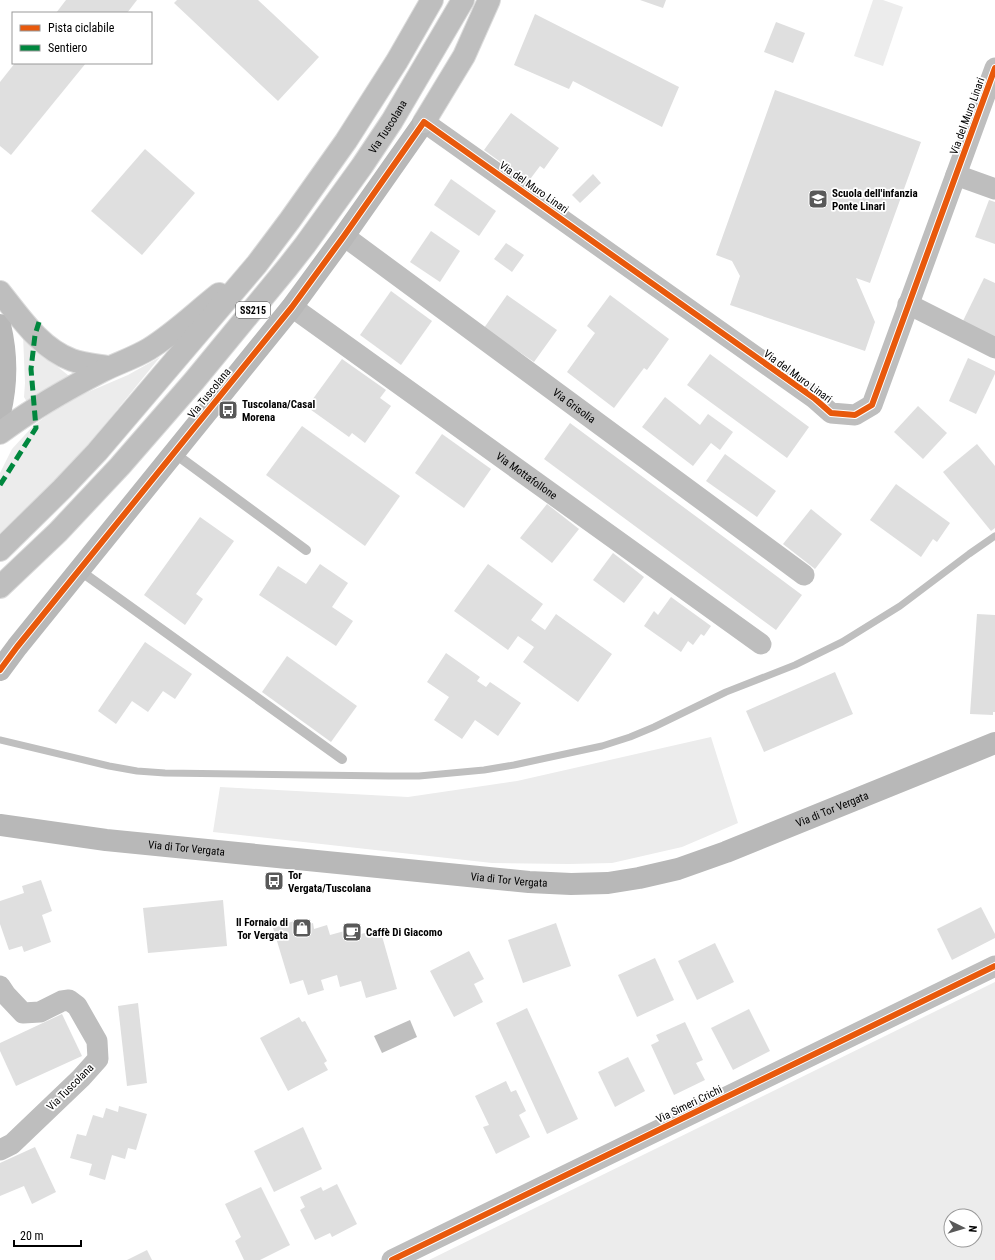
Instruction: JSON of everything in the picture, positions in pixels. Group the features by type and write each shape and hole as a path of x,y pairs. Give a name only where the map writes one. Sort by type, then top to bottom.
{"main road":[{"name":"SS215","path":"0,550 97,452 257,264 346,141 400,55 432,0"},
{"name":"Via Tuscolana","path":"0,587 58,532 120,466 246,319 301,251 362,166 392,121 463,0"},
{"path":"424,122 464,56 488,0"},
{"name":"Via Tuscolana","path":"0,670 292,307 424,122"},
{"path":"0,433 63,392 108,368 136,356 163,340 257,264"},
{"path":"0,292 25,324 54,350 71,360 108,368"},
{"path":"0,325 6,365 4,394 0,413"},
{"name":"Via di Tor Vergata","path":"0,825 106,840 530,882 558,884 608,883 653,876 704,861 995,743"}],"street":[{"name":"Via del Muro Linari","path":"424,122 814,398 831,413 855,415 872,405 956,175 993,81"},
{"path":"956,175 995,189"},
{"name":"Via Grisolia","path":"344,236 804,575"},
{"path":"908,304 995,348"},
{"name":"Via Mottafollone","path":"292,307 762,644"},
{"name":"Via Simeri Crichi","path":"392,1260 995,966"},
{"name":"Via Tuscolana","path":"0,986 6,995 23,1013 40,1012 62,1001 69,1000 77,1006 97,1041 98,1059 81,1078 12,1144 0,1150"}],"lane":[{"path":"174,453 306,550"},
{"path":"79,570 342,759"}],"shaded area":[{"path":"873,0 883,0 903,7 883,66 854,56"},
{"path":"23,335 37,350 69,376 27,402 24,397 25,383"},
{"path":"160,357 90,443 17,520 0,535 0,473 12,449 34,425 67,401 128,375"},
{"path":"711,737 738,823 682,847 612,863 492,863 213,832 220,787 408,797 517,781"},
{"path":"995,982 995,1260 429,1260"},
{"path":"410,1020 417,1037 382,1053 374,1036"}],"building":[{"path":"66,0 137,0 128,12 57,12"},
{"path":"177,0 258,0 319,57 278,101 174,3"},
{"path":"640,0 666,0 663,8"},
{"path":"535,14 679,87 662,127 573,81 569,89 514,65"},
{"path":"776,22 805,33 793,63 764,52"},
{"path":"14,64 85,64 11,155 0,146 0,82"},
{"name":"Scuola dell'infanzia Ponte Linari","path":"775,90 921,142 870,283 856,278 875,322 865,351 730,305 740,276 732,261 716,255"},
{"path":"511,113 559,148 544,169 540,166 528,182 484,150"},
{"path":"145,149 195,193 142,255 91,211"},
{"path":"593,174 601,183 580,203 572,195"},
{"path":"451,179 496,211 479,236 434,205"},
{"path":"989,200 995,202 995,244 975,237"},
{"path":"431,231 460,251 440,282 410,262"},
{"path":"506,243 524,255 512,272 494,259"},
{"path":"984,278 995,283 995,341 961,325"},
{"path":"391,291 432,321 401,365 360,335"},
{"path":"507,295 557,330 534,362 484,328"},
{"path":"610,295 669,339 647,370 644,368 614,408 567,372 595,333 587,326"},
{"path":"710,354 809,427 787,458 687,385"},
{"path":"968,358 995,371 995,374 976,414 949,401"},
{"path":"342,359 386,390 380,398 391,406 365,443 352,433 349,437 307,407"},
{"path":"665,397 700,425 708,414 733,432 720,450 711,443 693,466 642,427"},
{"path":"918,406 947,433 923,459 894,432"},
{"path":"570,423 802,595 776,630 544,459"},
{"path":"302,426 400,496 365,546 266,475"},
{"path":"442,434 491,469 464,508 415,473"},
{"path":"977,444 995,466 995,528 991,531 943,472"},
{"path":"725,454 776,491 757,517 706,481"},
{"path":"896,484 950,523 937,542 933,539 921,557 870,520"},
{"path":"547,504 579,529 552,563 520,538"},
{"path":"811,509 842,534 815,569 783,544"},
{"path":"200,517 234,541 196,594 203,599 185,625 144,595"},
{"path":"613,553 644,577 624,603 593,580"},
{"path":"320,564 348,583 332,607 353,621 336,646 259,595 278,566 306,584"},
{"path":"488,564 543,604 531,620 545,630 556,614 612,654 578,702 523,662 534,647 518,636 508,650 454,611"},
{"path":"671,597 711,626 704,636 701,634 693,645 688,641 681,652 644,626 654,611 658,615"},
{"path":"977,614 995,615 995,712 993,712 993,715 970,714"},
{"path":"145,642 192,674 175,699 163,691 148,712 132,701 116,724 98,711"},
{"path":"446,653 480,677 477,681 486,687 490,682 521,703 498,736 475,720 462,739 434,720 449,697 427,682"},
{"path":"287,656 357,706 331,742 262,692"},
{"path":"835,672 853,714 764,752 746,711"},
{"path":"41,880 52,911 42,915 51,942 24,952 22,946 9,950 0,924 0,901 24,893 22,886"},
{"path":"223,900 227,946 148,953 143,908"},
{"path":"981,907 995,934 995,938 952,960 937,929"},
{"path":"294,921 296,928 313,923 314,929 327,925 330,935 359,927 361,934 380,929 397,989 366,998 361,981 340,987 337,975 321,980 324,990 308,995 303,980 290,984 273,928"},
{"path":"556,923 571,966 523,983 508,940"},
{"path":"715,943 734,982 697,1000 678,961"},
{"path":"469,951 484,979 474,984 483,1002 454,1017 430,971"},
{"path":"655,958 674,1000 637,1017 618,975"},
{"path":"138,1003 147,1083 127,1086 118,1006"},
{"path":"527,1008 578,1119 547,1134 496,1023"},
{"path":"749,1009 770,1051 733,1070 711,1028"},
{"path":"62,1014 82,1056 16,1086 0,1051 0,1043"},
{"path":"299,1017 302,1022 305,1021 327,1061 324,1063 328,1070 288,1091 260,1038"},
{"path":"685,1022 703,1060 696,1063 705,1080 674,1095 651,1045 659,1041 656,1035"},
{"path":"628,1057 645,1091 615,1107 598,1072"},
{"path":"506,1081 511,1092 516,1090 526,1111 519,1115 530,1137 496,1154 483,1127 489,1125 475,1096"},
{"path":"119,1106 147,1114 136,1150 128,1148 125,1159 112,1155 105,1180 89,1175 92,1164 70,1158 77,1134 86,1136 93,1115 103,1118 106,1108 118,1112"},
{"path":"303,1127 322,1169 274,1192 254,1151"},
{"path":"35,1147 56,1192 32,1204 24,1186 0,1196 0,1163"},
{"path":"337,1184 357,1224 332,1237 330,1233 315,1240 300,1210 305,1207 300,1197 321,1187 323,1191"},
{"path":"261,1187 290,1245 260,1260 244,1260 235,1241 241,1237 225,1204"},
{"path":"147,1250 152,1260 127,1260"}],"waterway":[{"path":"0,740 109,766 137,771 165,773 419,776 484,770 514,765 602,746 630,737 726,692 795,665 842,642 900,606 995,536"}],"marked path":[{"path":"0,485 36,428 31,369 35,335 39,322"}],"cycle path":[{"path":"0,670 292,307 424,122 814,398 831,413 855,415 872,405 995,68"},
{"path":"392,1260 995,966"}],"place":[{"name":"Scuola dell'infanzia Ponte Linari","path":"818,199"},
{"name":"Tuscolana/Casal Morena","path":"228,410"},
{"name":"Tor Vergata/Tuscolana","path":"274,881"},
{"name":"Il Fornaio di Tor Vergata","path":"302,928"},
{"name":"Caffè Di Giacomo","path":"352,932"}]}
